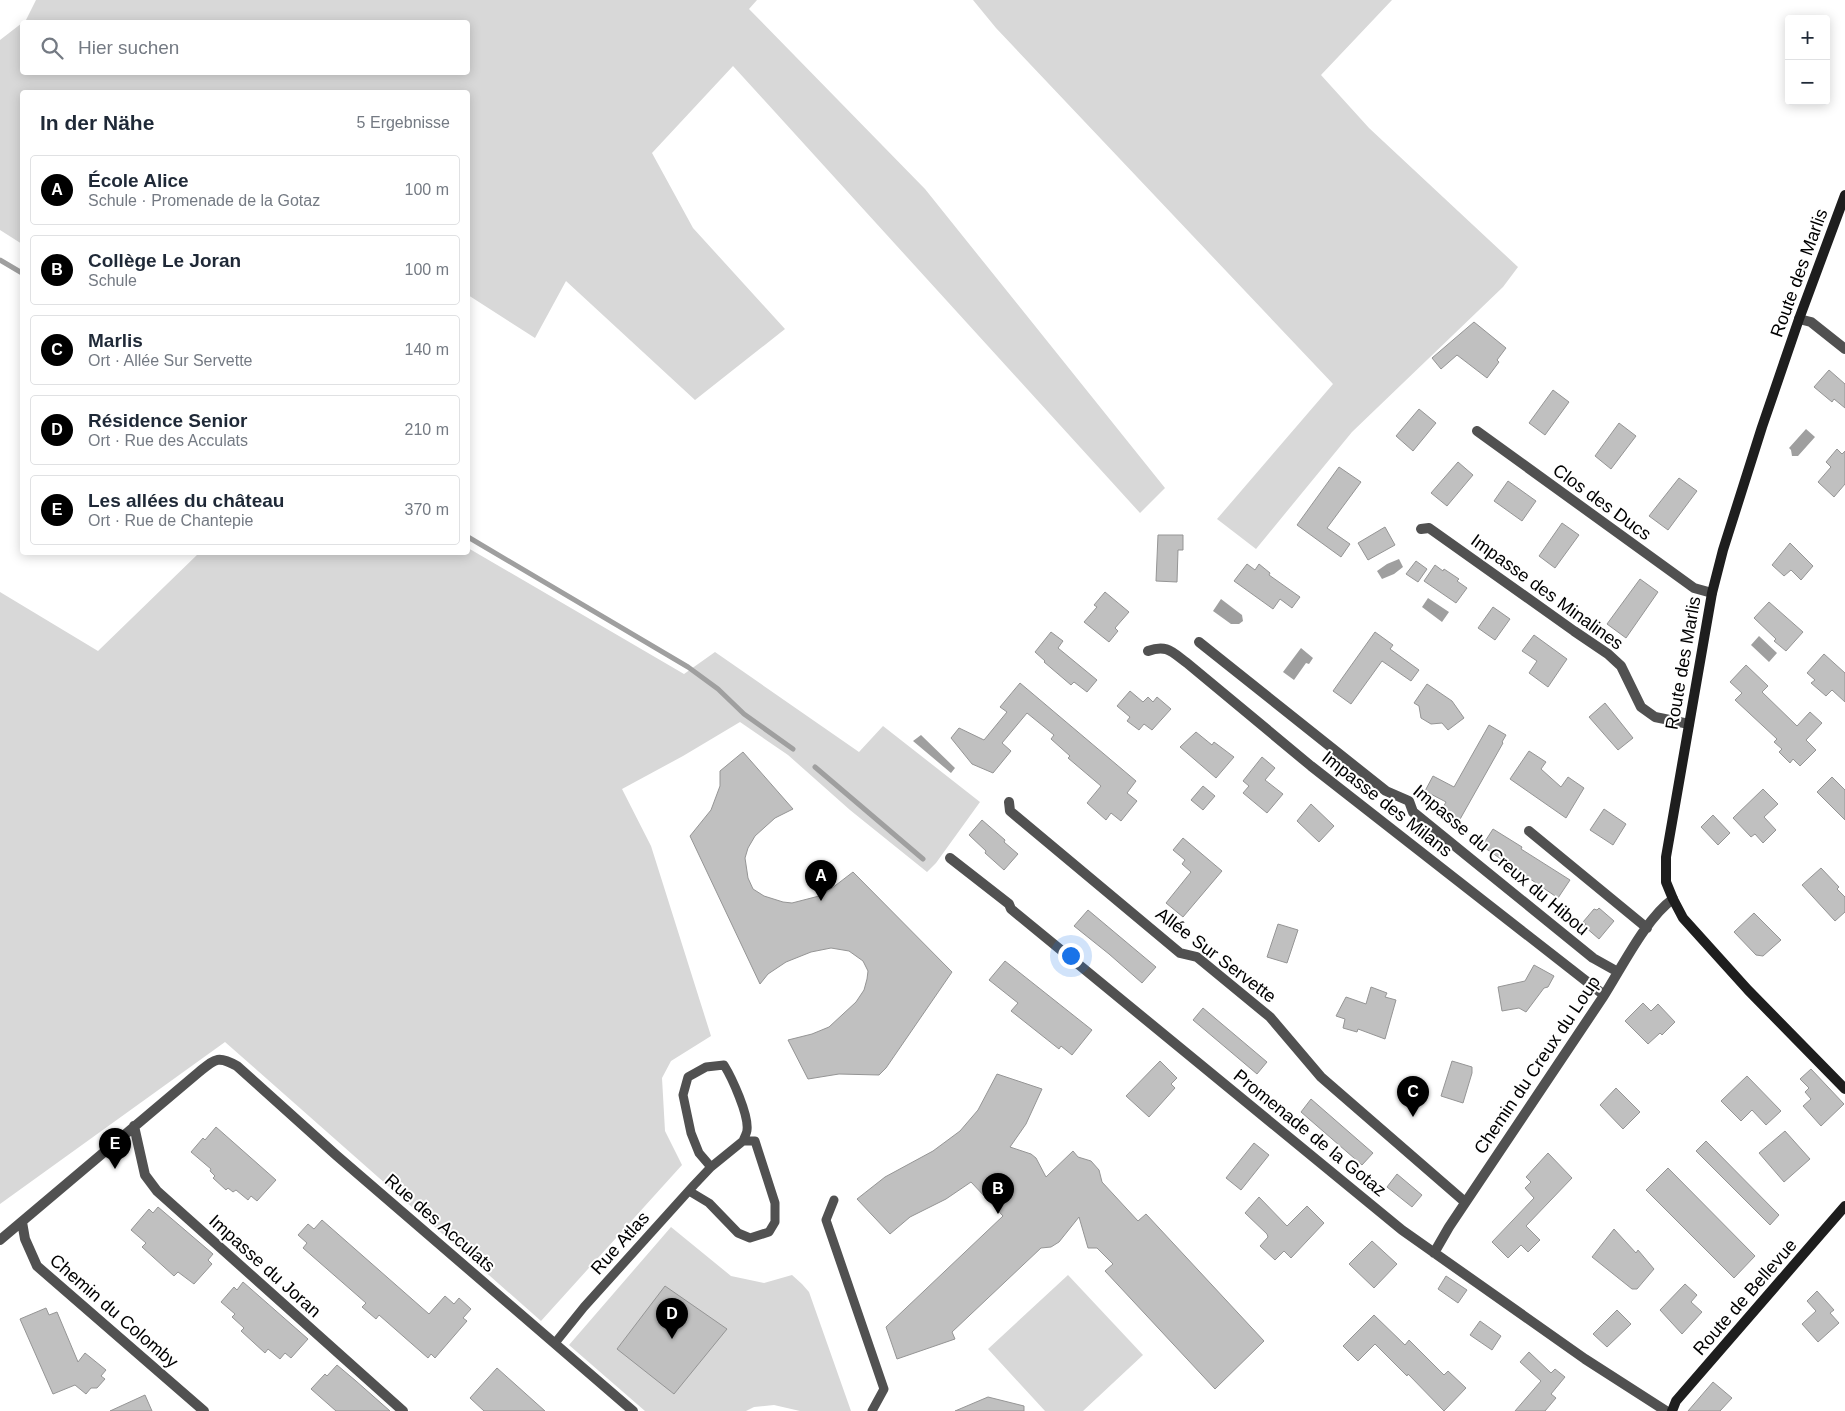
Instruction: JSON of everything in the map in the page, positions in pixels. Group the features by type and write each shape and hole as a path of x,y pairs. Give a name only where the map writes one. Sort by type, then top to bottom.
{"street":[{"name":"Route des Marlis","path":"1845,195 1799,319 1723,550 1712,593 1666,858 1666,882 1683,918 1748,990 1845,1089"},
{"path":"1799,319 1811,322 1845,349"},
{"name":"Clos des Ducs","path":"1477,431 1694,588 1712,593"},
{"name":"Impasse des Minalines","path":"1421,529 1429,528 1608,654 1621,666 1641,707 1655,717 1688,724"},
{"name":"Impasse du Creux du Hibou","path":"1199,642 1386,791 1409,801 1412,812 1593,958 1618,972"},
{"name":"Impasse des Milans","path":"1148,651 1159,647 1168,648 1311,766 1604,995"},
{"name":"Allée Sur Servette","path":"1009,802 1010,811 1180,953 1196,956 1270,1016 1321,1077 1465,1202"},
{"path":"1529,831 1647,928"},
{"name":"Promenade de la Gotaz","path":"950,858 1009,904 1011,909 1402,1230 1577,1353 1666,1411"},
{"name":"Chemin du Creux du Loup","path":"1434,1253 1465,1202 1647,928 1662,906 1673,899"},
{"name":"Rue des Acculats","path":"134,1126 211,1063 225,1059 237,1066 633,1411"},
{"path":"0,1240 134,1126"},
{"name":"Impasse du Joran","path":"134,1126 146,1175 157,1191 403,1411"},
{"name":"Route de Bellevue","path":"1672,1411 1676,1401 1845,1206"},
{"name":"Chemin du Colomby","path":"22,1222 26,1239 37,1266 204,1411"}],"lane":[{"path":"690,1191 709,1203 738,1233 750,1238 769,1232 775,1222 775,1203 755,1141 743,1141 747,1130 745,1118 735,1083 724,1065 706,1067 688,1077 683,1096 691,1132 699,1153 711,1167"},
{"name":"Rue Atlas","path":"555,1343 584,1307 711,1167 743,1141"},
{"path":"834,1200 826,1220 884,1389 872,1411"}],"shaded area":[{"path":"36,0 757,0 749,9 925,189 1165,488 1140,513 733,66 652,153 693,228 785,329 695,400 566,281 535,338 470,296 470,90 20,90 20,243 0,230 0,40 20,25 20,75 470,75 470,20 26,20"},
{"path":"973,0 1392,0 1321,75 1369,128 1518,267 1503,287 1352,432 1256,549 1217,519 1333,384 996,28"},
{"path":"1806,429 1815,437 1798,456 1792,456 1789,448"},
{"path":"470,549 684,674 715,652 859,752 883,726 980,802 936,863 927,872 850,810 788,755 740,722 622,789 651,846 711,1036 671,1061 662,1078 665,1131 682,1165 541,1321 225,1042 0,1204 0,592 98,651 197,555 470,555"},
{"path":"1399,559 1403,567 1394,574 1382,579 1377,571"},
{"path":"1428,598 1449,612 1442,622 1422,607"},
{"path":"1221,599 1242,615 1243,621 1239,624 1231,624 1213,611"},
{"path":"1759,636 1777,653 1769,662 1751,645"},
{"path":"1301,648 1313,658 1309,664 1306,663 1294,680 1283,672"},
{"path":"921,735 955,768 951,773 913,741"},
{"path":"671,1227 731,1276 764,1283 792,1275 802,1284 809,1292 851,1411 800,1411 774,1405 754,1407 746,1411 645,1411 569,1345"},
{"path":"1068,1275 1143,1355 1083,1411 1045,1411 988,1349"}],"building":[{"path":"1474,322 1506,348 1497,360 1499,362 1487,378 1457,355 1441,369 1432,358"},
{"path":"1829,370 1845,384 1845,408 1834,399 1832,402 1814,387"},
{"path":"1553,390 1569,402 1545,435 1529,423"},
{"path":"1419,409 1436,423 1413,451 1396,436"},
{"path":"1619,423 1636,436 1611,469 1595,456"},
{"path":"1837,449 1842,454 1845,451 1845,484 1834,497 1818,482 1831,467 1826,462"},
{"path":"1458,462 1473,475 1447,506 1431,493"},
{"path":"1339,467 1361,482 1327,528 1350,544 1341,557 1297,525"},
{"path":"1679,478 1697,491 1668,530 1649,516"},
{"path":"1508,481 1536,501 1522,521 1494,501"},
{"path":"1562,523 1579,535 1555,568 1539,556"},
{"path":"1385,527 1395,545 1368,560 1358,543"},
{"path":"1158,535 1183,535 1183,550 1178,550 1177,582 1156,581"},
{"path":"1790,543 1813,566 1801,580 1791,570 1784,576 1772,565"},
{"path":"1416,561 1427,569 1418,582 1406,574"},
{"path":"1247,564 1255,570 1259,564 1270,573 1269,575 1300,597 1292,608 1280,599 1273,609 1234,581"},
{"path":"1435,565 1459,579 1457,581 1467,588 1456,603 1424,581"},
{"path":"1640,579 1658,592 1626,638 1607,624"},
{"path":"1105,592 1129,612 1115,628 1118,631 1109,642 1084,622 1097,607 1094,605"},
{"path":"1769,602 1803,632 1786,651 1774,641 1776,639 1754,618"},
{"path":"1493,607 1510,619 1495,640 1478,628"},
{"path":"1051,632 1063,641 1058,648 1097,680 1087,692 1074,682 1071,685 1035,652"},
{"path":"1375,632 1393,645 1390,649 1419,670 1411,681 1382,661 1351,704 1333,691"},
{"path":"1534,635 1567,659 1548,687 1529,673 1537,661 1522,651"},
{"path":"1824,654 1845,673 1845,702 1832,690 1826,696 1811,683 1815,680 1807,673"},
{"path":"1746,665 1768,686 1762,692 1797,726 1810,712 1822,723 1806,740 1816,750 1800,766 1793,759 1790,763 1779,752 1782,749 1774,742 1777,739 1735,700 1742,693 1730,682"},
{"path":"1020,683 1136,781 1127,793 1137,801 1121,821 1111,813 1106,820 1087,803 1101,786 1068,758 1070,756 1051,739 1054,735 1027,713 1002,743 1011,751 993,773 972,764 951,738 959,728 984,740 1007,712 1000,707"},
{"path":"1427,684 1452,701 1464,718 1448,730 1442,723 1431,724 1421,718 1419,706 1414,703"},
{"path":"1130,691 1143,702 1148,697 1153,702 1157,697 1171,709 1152,730 1144,724 1139,730 1127,721 1130,717 1117,706"},
{"path":"1605,703 1633,738 1618,750 1589,717"},
{"path":"1489,725 1506,735 1459,821 1441,811 1446,802 1425,791 1433,776 1454,787"},
{"path":"1196,732 1212,745 1214,742 1234,757 1216,778 1180,747"},
{"path":"1529,751 1546,762 1541,769 1561,787 1568,777 1584,788 1566,818 1510,779"},
{"path":"743,752 793,809 775,818 755,836 748,848 745,858 748,878 753,889 764,896 792,903 823,895 853,872 952,972 886,1068 879,1075 839,1074 808,1079 788,1040 812,1034 829,1027 856,1002 864,990 868,971 863,961 849,951 831,948 811,952 786,962 768,974 760,984 690,836 711,810 720,786 720,771"},
{"path":"1262,757 1275,768 1265,780 1283,794 1267,813 1243,793 1249,786 1243,781"},
{"path":"1832,777 1845,790 1845,820 1817,792"},
{"path":"1203,786 1215,796 1203,810 1191,800"},
{"path":"1763,789 1778,804 1764,817 1776,830 1763,843 1755,834 1751,837 1733,818"},
{"path":"1311,804 1334,826 1319,842 1297,821"},
{"path":"1604,809 1626,824 1613,845 1590,830"},
{"path":"1713,815 1730,833 1718,845 1701,827"},
{"path":"982,820 1018,854 1004,870 969,835"},
{"path":"1493,829 1570,880 1558,898 1482,846"},
{"path":"1183,838 1222,871 1183,917 1166,903 1191,872 1182,864 1185,860 1173,850"},
{"path":"1821,868 1839,887 1837,889 1845,897 1845,912 1835,921 1802,885"},
{"path":"1599,908 1614,921 1599,939 1584,926 1586,924 1583,922 1594,909 1597,910"},
{"path":"1088,910 1156,967 1142,983 1074,926"},
{"path":"1754,913 1781,940 1763,956 1756,955 1734,932"},
{"path":"1278,924 1298,930 1287,963 1267,957"},
{"path":"1005,961 1092,1030 1072,1055 1061,1046 1059,1049 1011,1011 1018,1003 989,980"},
{"path":"1534,965 1554,976 1548,987 1544,988 1526,1012 1519,1008 1502,1011 1498,987 1525,981"},
{"path":"1371,987 1387,993 1385,997 1396,1000 1385,1039 1358,1029 1357,1032 1343,1028 1345,1019 1336,1016 1346,997 1366,1004"},
{"path":"1643,1003 1651,1011 1658,1004 1675,1022 1662,1035 1660,1033 1648,1044 1625,1021"},
{"path":"1203,1008 1267,1062 1257,1074 1193,1020"},
{"path":"1160,1061 1177,1078 1171,1084 1175,1088 1149,1117 1126,1096"},
{"path":"1452,1061 1472,1067 1463,1103 1441,1096"},
{"path":"1811,1069 1844,1104 1821,1126 1803,1106 1811,1099 1805,1092 1809,1088 1800,1079"},
{"path":"997,1074 1042,1089 1026,1124 1010,1147 1031,1154 1036,1158 1046,1177 1073,1151 1078,1157 1091,1161 1099,1170 1102,1182 1138,1221 1146,1214 1264,1341 1215,1389 1105,1271 1113,1264 1097,1248 1088,1248 1079,1217 1059,1242 1051,1247 1041,1248 952,1332 955,1339 897,1359 886,1327 1003,1216 971,1182 946,1199 910,1217 890,1234 857,1199 885,1177 933,1151 960,1131 978,1110"},
{"path":"1747,1076 1781,1111 1766,1125 1752,1110 1741,1121 1721,1101"},
{"path":"1616,1088 1640,1112 1623,1129 1600,1105"},
{"path":"1311,1099 1373,1153 1362,1165 1301,1112"},
{"path":"216,1127 276,1180 257,1201 251,1196 248,1200 236,1190 233,1192 228,1188 226,1190 213,1178 215,1176 210,1171 211,1169 191,1152"},
{"path":"1785,1131 1810,1159 1784,1182 1759,1153"},
{"path":"1706,1141 1779,1215 1770,1225 1696,1151"},
{"path":"1254,1143 1269,1155 1241,1190 1226,1178"},
{"path":"1548,1153 1572,1178 1526,1226 1540,1240 1528,1252 1521,1245 1508,1258 1492,1242 1534,1198 1525,1188 1531,1182 1526,1177"},
{"path":"1668,1168 1755,1256 1734,1278 1646,1190"},
{"path":"1397,1174 1422,1195 1412,1207 1387,1187"},
{"path":"1259,1197 1287,1226 1307,1206 1324,1223 1291,1258 1284,1251 1275,1260 1260,1246 1268,1237 1267,1234 1245,1213"},
{"path":"158,1207 213,1254 208,1260 212,1264 194,1284 178,1272 174,1276 142,1247 146,1243 131,1230 149,1209 153,1213"},
{"path":"322,1220 429,1314 445,1296 454,1304 459,1298 471,1309 463,1318 467,1321 435,1358 431,1354 428,1358 379,1315 376,1319 362,1307 366,1303 303,1248 307,1243 298,1235 308,1224 314,1229"},
{"path":"1614,1229 1636,1253 1638,1250 1654,1269 1637,1289 1632,1289 1592,1257"},
{"path":"1372,1241 1397,1264 1374,1288 1349,1264"},
{"path":"1446,1276 1467,1290 1458,1303 1438,1289"},
{"path":"243,1282 308,1339 291,1358 285,1353 280,1359 268,1349 265,1353 241,1331 244,1328 232,1317 235,1314 221,1302 234,1287 237,1290"},
{"path":"1685,1284 1697,1295 1691,1302 1702,1312 1682,1334 1660,1310"},
{"path":"665,1286 727,1329 674,1394 617,1349"},
{"path":"1817,1291 1834,1310 1830,1313 1839,1323 1818,1342 1802,1324 1816,1311 1807,1301"},
{"path":"46,1308 49,1315 57,1312 78,1362 85,1353 106,1370 101,1376 105,1379 97,1388 91,1388 86,1394 75,1385 53,1394 20,1319"},
{"path":"1617,1310 1631,1324 1607,1347 1593,1334"},
{"path":"1374,1315 1405,1345 1409,1340 1444,1375 1448,1371 1466,1388 1444,1411 1375,1344 1358,1361 1343,1346"},
{"path":"1480,1321 1501,1336 1492,1350 1470,1335"},
{"path":"1529,1352 1551,1373 1555,1369 1565,1377 1551,1394 1556,1398 1545,1411 1515,1411 1541,1381 1520,1362"},
{"path":"337,1365 390,1411 336,1411 311,1389 325,1374 327,1376"},
{"path":"497,1368 545,1411 484,1411 470,1398"},
{"path":"1713,1382 1732,1398 1720,1411 1688,1411"},
{"path":"145,1395 152,1411 110,1411"},
{"path":"988,1397 1024,1406 1024,1411 955,1411"}],"waterway":[{"path":"0,260 20,272"},
{"path":"470,538 688,667 718,689 744,714 793,749"},
{"path":"815,767 923,859"}],"place":[{"name":"École Alice","path":"821,901"},
{"name":"Marlis","path":"1413,1117"},
{"name":"Les allées du château","path":"115,1169"},
{"name":"Collège Le Joran","path":"998,1214"},
{"name":"Résidence Senior","path":"672,1339"}]}
